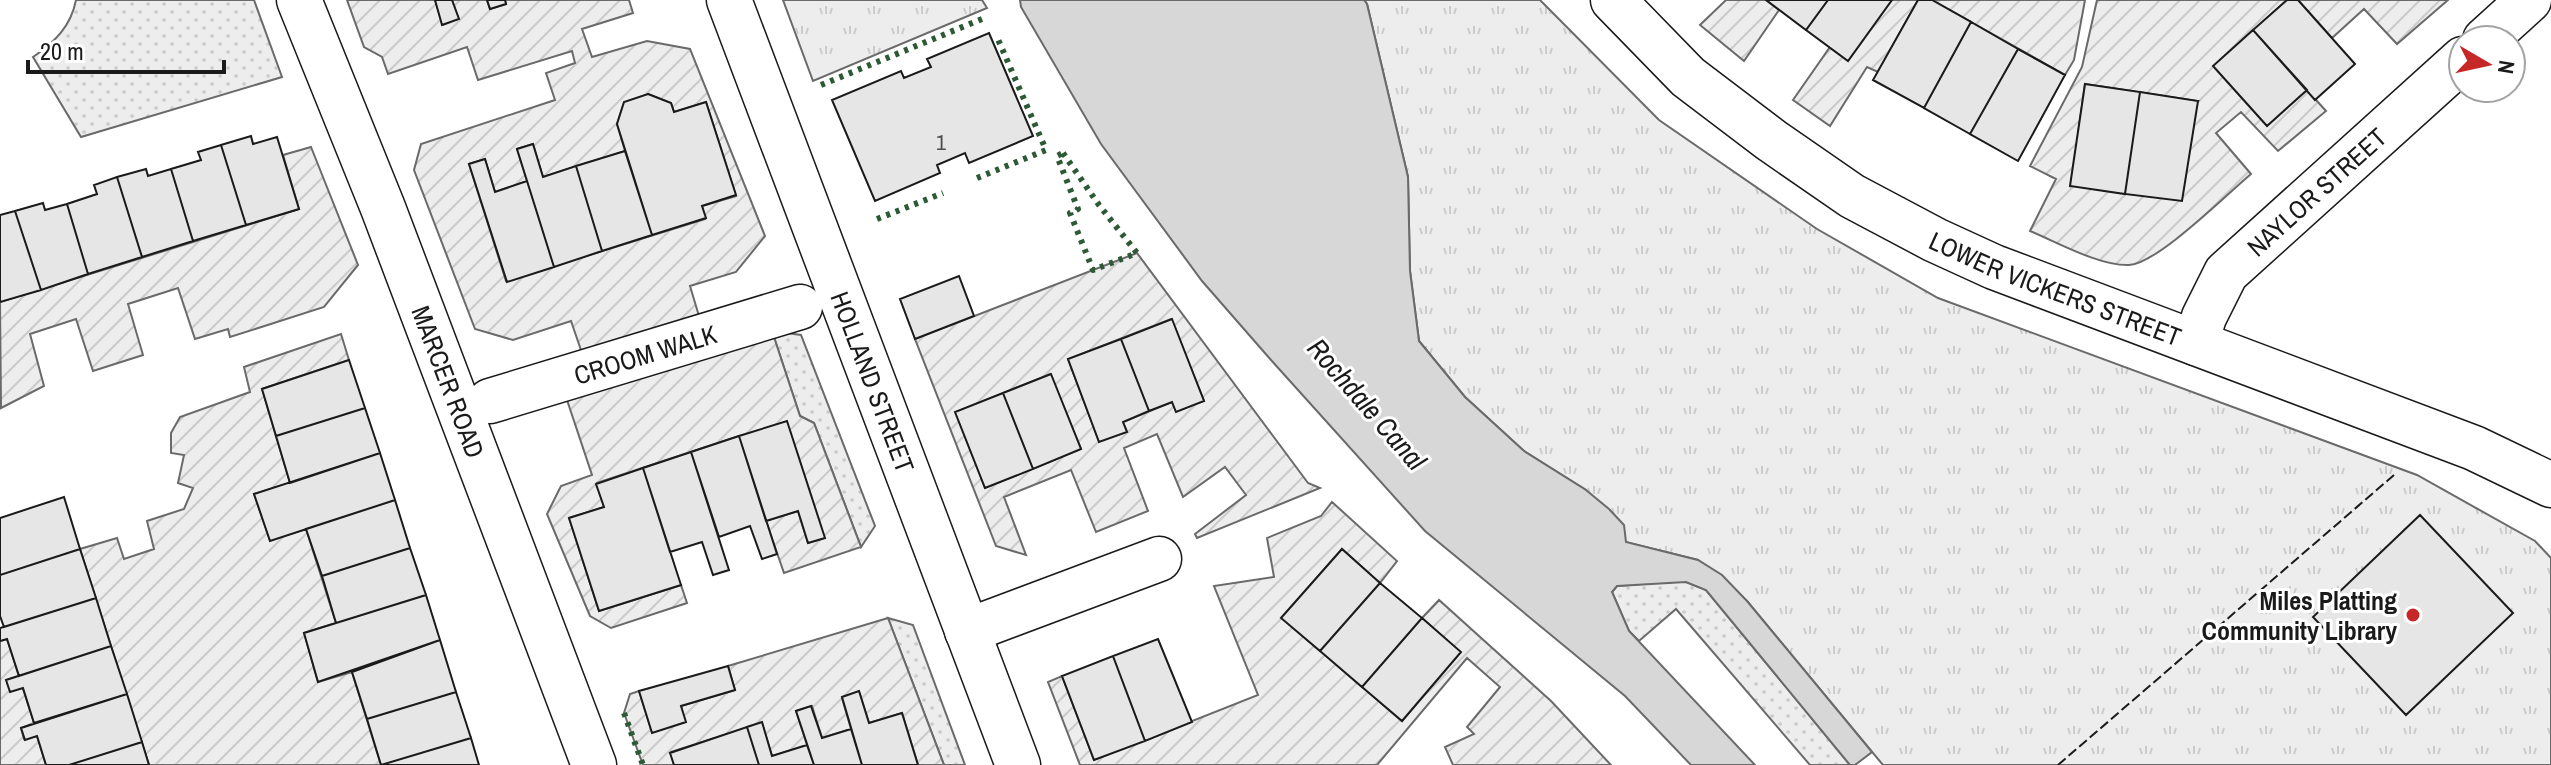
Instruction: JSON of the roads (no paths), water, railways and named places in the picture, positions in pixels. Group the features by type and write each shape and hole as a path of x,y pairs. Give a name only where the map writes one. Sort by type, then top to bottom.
{"street":[{"name":"MARCER ROAD","path":"299,0 383,208 594,765"},
{"name":"HOLLAND STREET","path":"729,0 1018,765"},
{"name":"LOWER VICKERS STREET","path":"1613,0 1688,77 1771,140 1852,196 1935,240 1994,267 2474,448 2551,485"},
{"path":"2503,24 2529,0"},
{"name":"NAYLOR STREET","path":"2196,343 2204,317 2226,273 2447,73"},
{"name":"CROOM WALK","path":"490,401 800,307"},
{"path":"967,631 1159,559"}],"water":[{"name":"Rochdale Canal","path":"1020,0 1364,0 1408,177 1410,271 1419,341 1465,397 1524,451 1586,490 1609,509 1624,525 1626,542 1698,560 1722,575 1872,752 1855,765 1850,765 1706,590 1686,582 1617,586 1612,592 1629,631 1755,765 1691,765 1625,696 1425,531 1202,281 1101,144 1021,7"}],"place":[{"name":"Miles Platting Community Library","path":"2413,615"}]}
